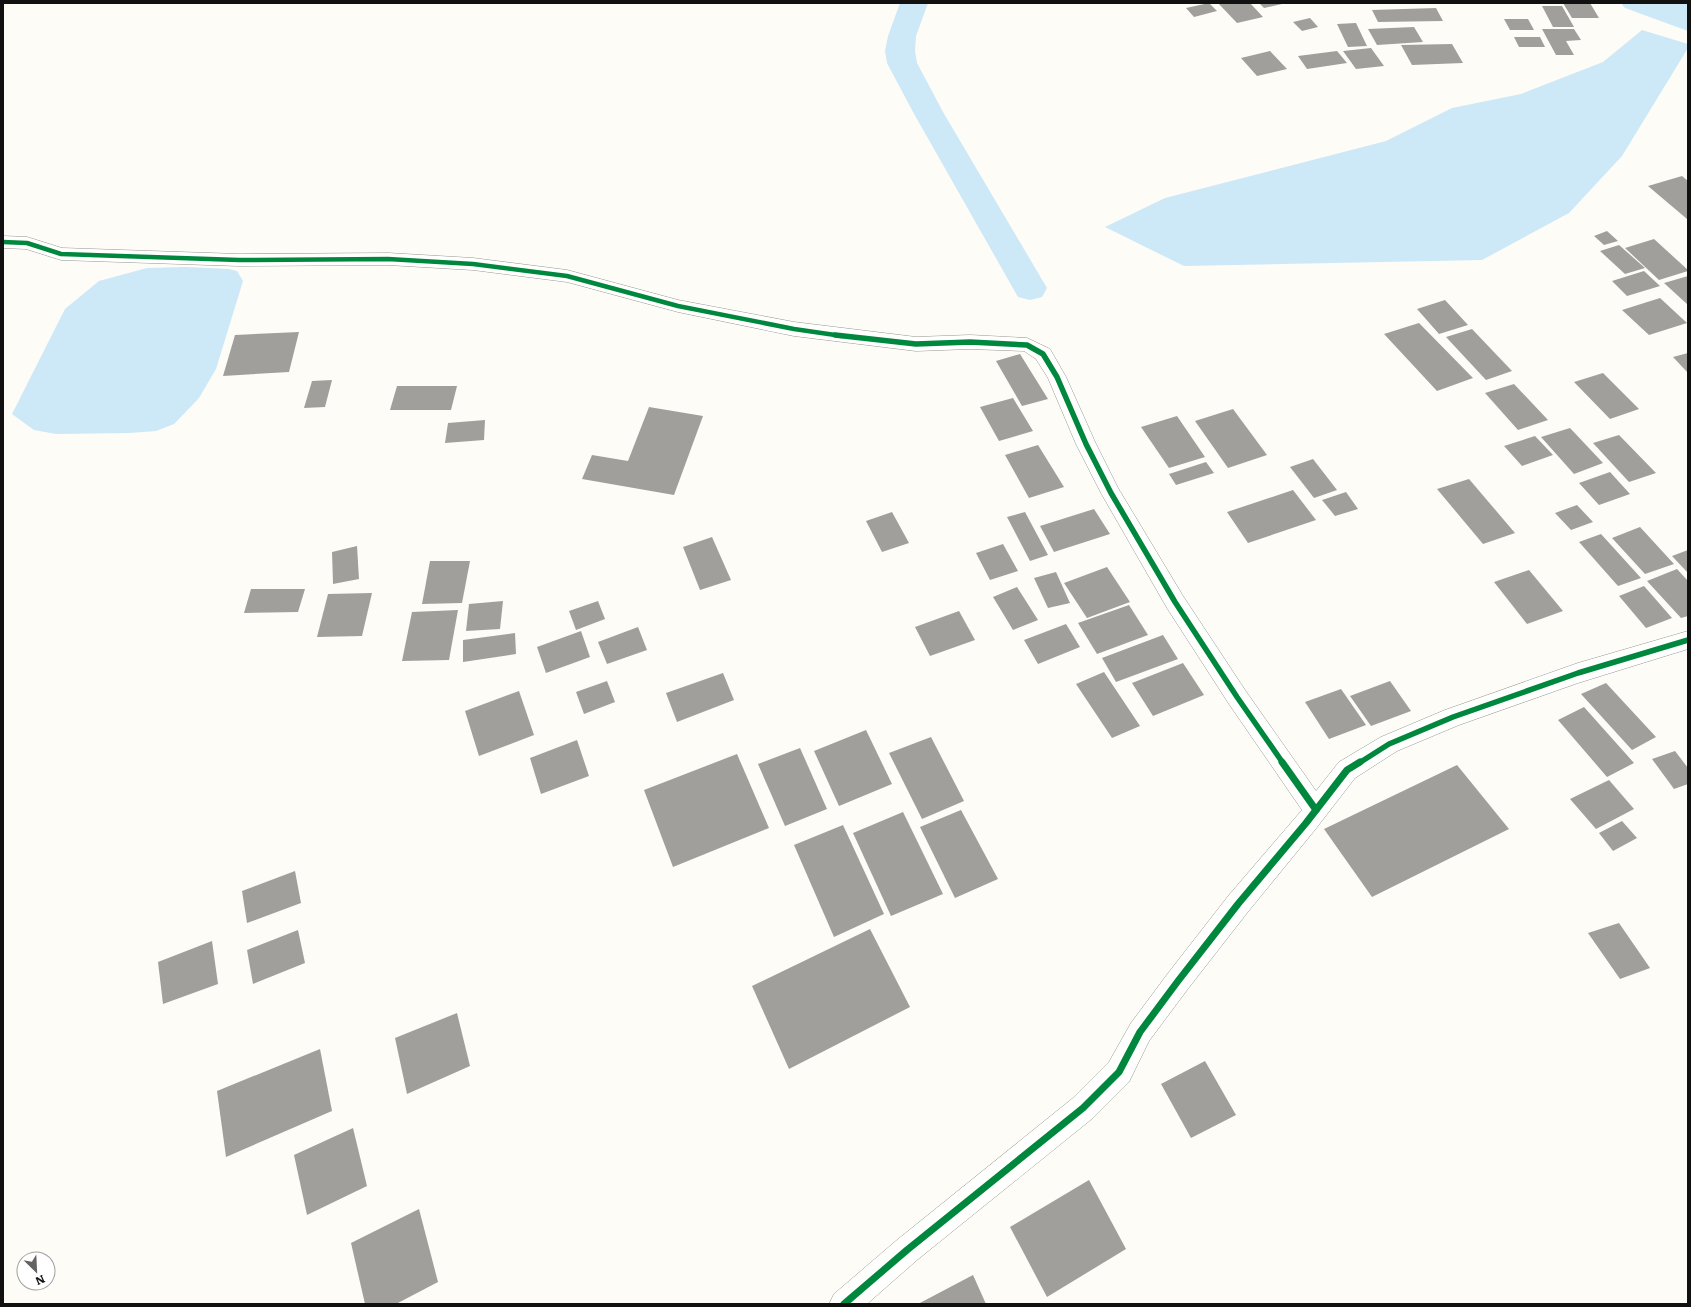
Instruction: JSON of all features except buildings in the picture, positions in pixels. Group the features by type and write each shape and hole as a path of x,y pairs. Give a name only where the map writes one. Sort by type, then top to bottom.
{"street":[{"path":"3,242 27,243 61,254 238,260 388,259 473,264 567,276 678,306 794,329 916,344 970,342 1027,345 1043,354 1057,377 1086,444 1111,493 1175,602 1237,696 1316,810"},
{"path":"844,1304 907,1250 1083,1108 1119,1072 1140,1032 1178,981 1238,904 1347,770 1389,744 1528,690 1688,640"}],"water":[{"path":"1621,3 1688,3 1688,31 1625,8"},
{"path":"1642,30 1688,44 1688,48 1622,156 1569,213 1482,260 1184,266 1105,227 1165,198 1386,141 1452,108 1521,94 1603,62"},
{"path":"185,267 229,269 237,271 243,281 216,369 199,398 174,424 156,431 56,434 34,430 12,414 65,309 99,281 147,268"}],"waterway":[{"path":"914,3 902,36 900,51 902,63 928,112 1030,288"}],"cycle path":[{"path":"3,242 27,243 61,254 239,260 388,259 473,264 567,276 678,306 794,329 916,344 970,342 1027,345 1043,354 1057,377 1086,444 1111,493 1175,602 1237,697 1316,810"},
{"path":"844,1304 907,1250 1083,1108 1119,1072 1140,1032 1178,981 1238,904 1306,823 1347,770 1389,744 1453,717 1578,673 1688,640"}]}
